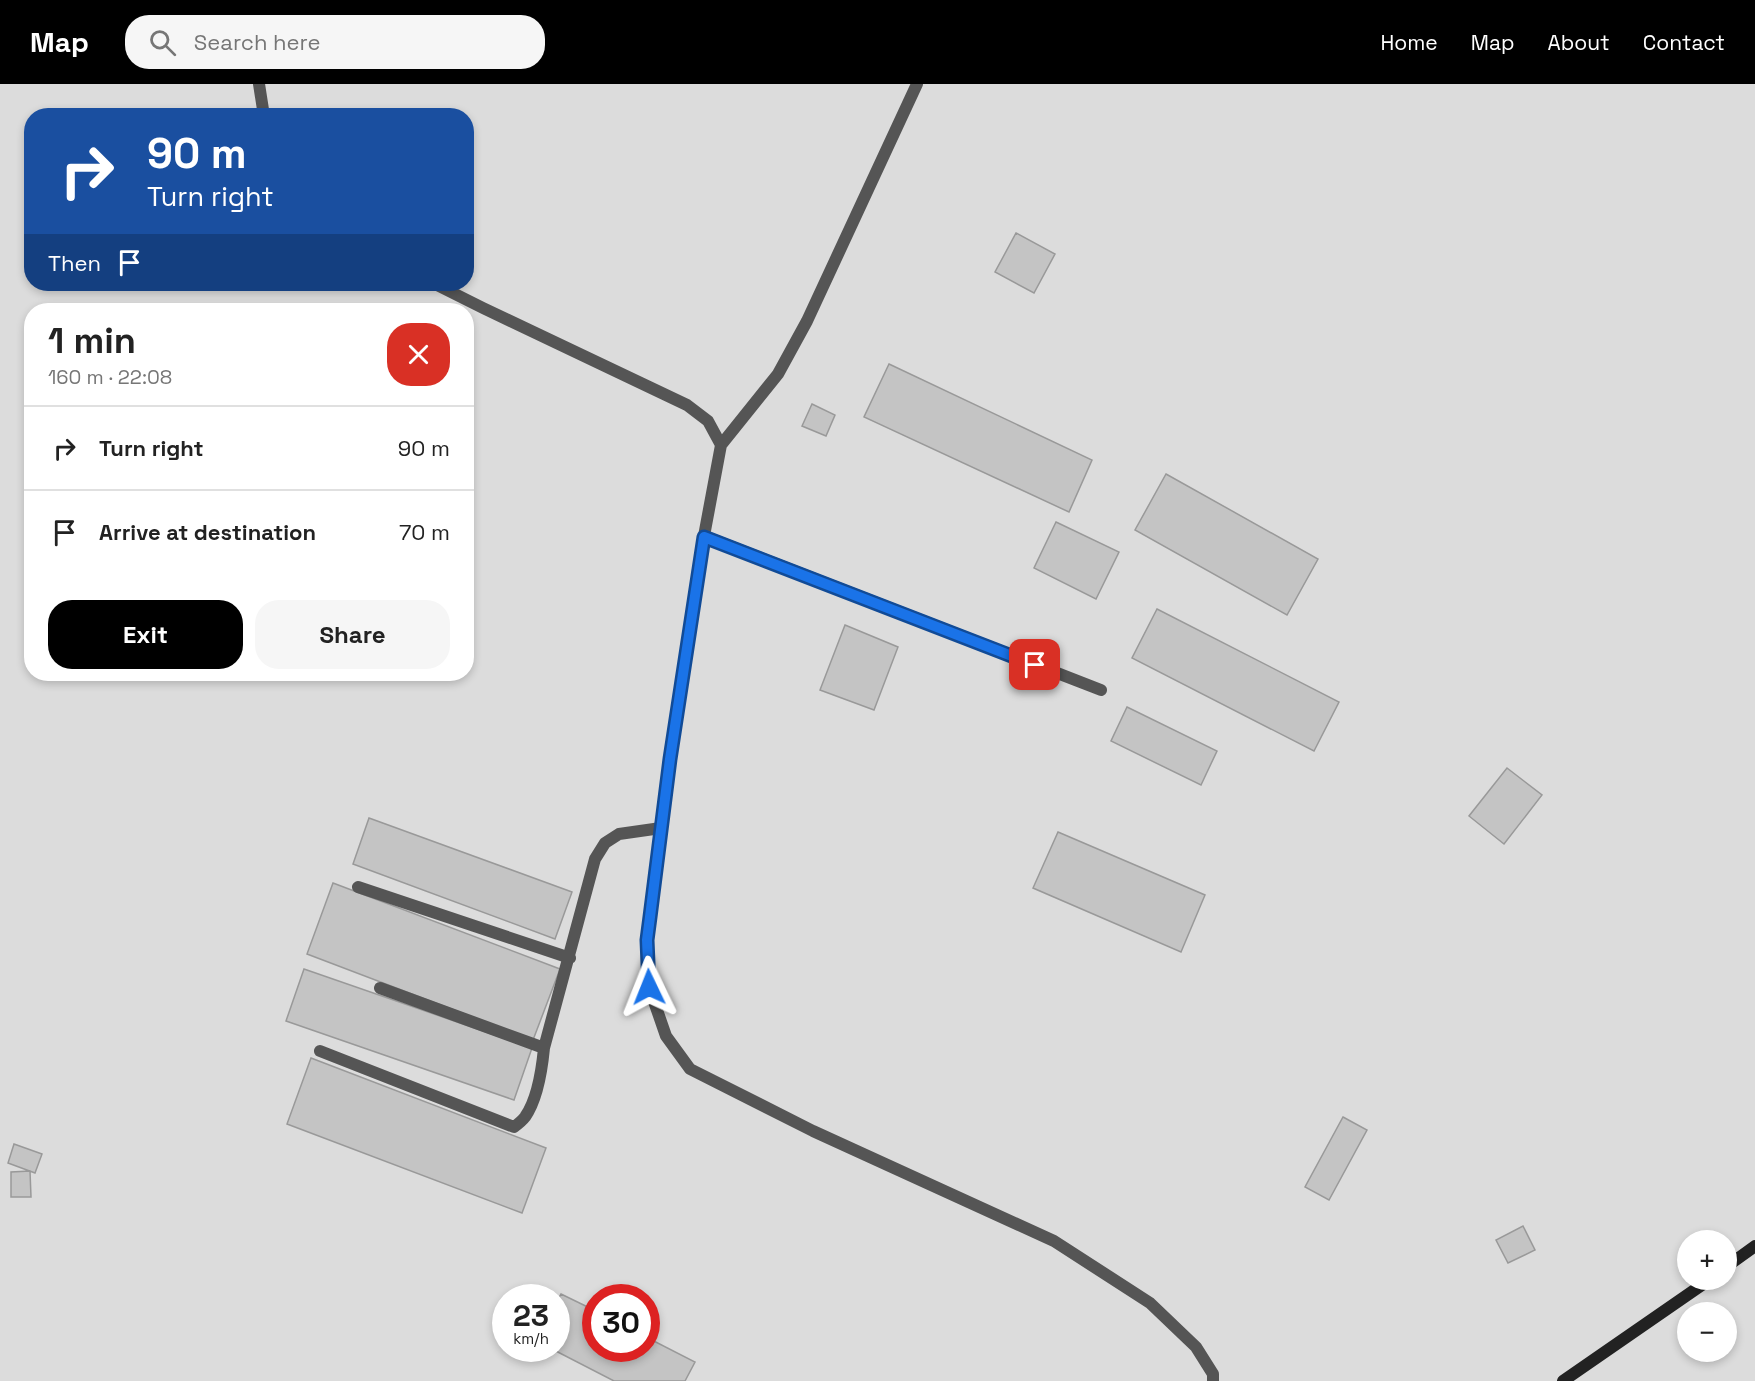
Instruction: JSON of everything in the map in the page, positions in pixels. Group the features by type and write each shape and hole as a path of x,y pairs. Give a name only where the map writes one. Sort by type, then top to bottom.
{"main road":[{"path":"1737,1259 1755,1246"},
{"path":"1563,1381 1695,1290"}],"street":[{"path":"260,84 263,108"},
{"path":"917,84 807,321 778,374 721,445 704,537 670,759 647,940 649,987 666,1036 690,1069 813,1131 1054,1241 1150,1303 1196,1347 1213,1374 1213,1381"},
{"path":"449,291 473,303"},
{"path":"474,304 687,405 708,421 721,445"},
{"path":"704,537 1101,690"},
{"path":"320,1051 514,1126 524,1119 530,1107 543,1066 544,1048 595,859 605,843 619,834 661,828"},
{"path":"358,887 570,958"},
{"path":"380,988 544,1048"}],"shaded area":[{"path":"0,84 1755,84 1755,1381 0,1381"}],"building":[{"path":"1016,233 1055,254 1034,293 995,272"},
{"path":"889,364 1092,460 1069,512 864,417"},
{"path":"812,404 835,415 826,436 802,426"},
{"path":"1166,474 1318,559 1287,615 1135,530"},
{"path":"1056,522 1119,552 1096,599 1034,568"},
{"path":"1157,609 1339,702 1314,751 1132,658"},
{"path":"845,625 898,647 874,710 820,690"},
{"path":"1127,707 1217,751 1201,785 1111,741"},
{"path":"1507,768 1542,795 1504,844 1469,816"},
{"path":"369,818 572,892 555,939 353,864"},
{"path":"1058,832 1205,895 1181,952 1033,888"},
{"path":"333,883 560,969 533,1040 307,954"},
{"path":"304,969 532,1048 514,1100 286,1021"},
{"path":"311,1058 546,1148 522,1213 287,1124"},
{"path":"1343,1117 1367,1130 1329,1200 1305,1187"},
{"path":"14,1144 42,1154 35,1173 8,1163"},
{"path":"30,1171 31,1197 11,1197 11,1172"},
{"path":"1523,1226 1535,1250 1508,1263 1496,1240"},
{"path":"570,1298 582,1304 582,1362 660,1362 660,1344 695,1362 685,1381 614,1381 570,1358"}],"route":[{"path":"649,987 647,940 670,759 704,537 1035,665"}]}
